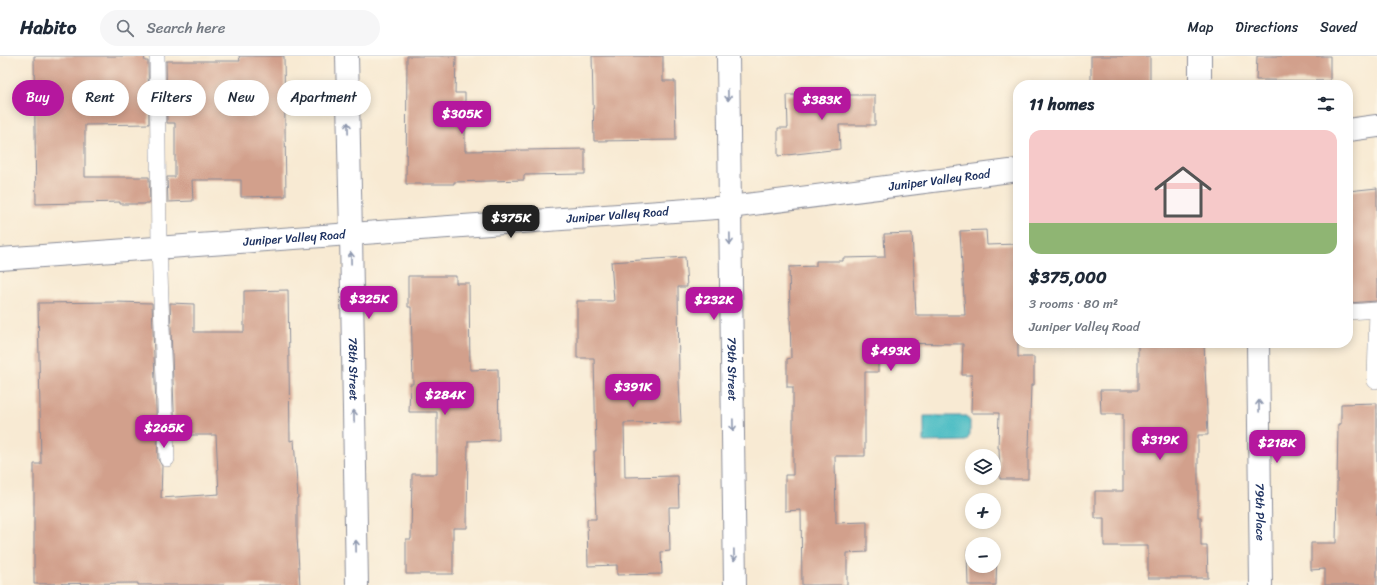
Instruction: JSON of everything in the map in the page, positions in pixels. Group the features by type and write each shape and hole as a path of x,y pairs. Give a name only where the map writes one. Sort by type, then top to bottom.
{"street":[{"name":"78th Street","path":"347,56 356,585"},
{"name":"79th Street","path":"728,56 735,585"},
{"path":"1200,56 1200,80"},
{"path":"1353,129 1377,126"},
{"name":"Juniper Valley Road","path":"0,258 730,206 1013,171"},
{"name":"79th Place","path":"1258,348 1261,585"}],"lane":[{"path":"157,56 159,247 167,459"},
{"path":"1353,312 1377,310 1375,381"}],"water":[{"path":"924,416 966,416 970,421 970,435 966,441 924,442"}],"building":[{"path":"34,56 144,56 145,61 148,61 148,80 137,80 137,116 149,116 149,124 85,125 85,177 149,177 150,203 120,204 120,202 36,204 35,116 64,116 64,80 34,80"},
{"path":"239,56 284,56 284,80 277,80 277,116 285,116 286,196 241,197 241,180 192,180 193,201 168,202 167,177 175,177 175,123 167,123 167,116 206,116 206,80 166,80 166,61 240,61"},
{"path":"407,56 456,56 455,93 465,93 465,151 585,149 585,174 524,175 524,180 454,182 454,184 406,184"},
{"path":"592,56 663,56 663,81 675,81 676,140 594,141"},
{"path":"1091,56 1150,56 1150,80 1091,80"},
{"path":"1257,56 1330,56 1330,80 1256,80"},
{"path":"787,95 875,95 875,125 839,125 840,149 778,156 778,128 788,128"},
{"path":"1377,188 1377,301 1353,303 1353,190"},
{"path":"986,230 987,245 1013,244 1013,348 1018,348 1018,357 1034,357 1034,385 1031,385 1028,479 1001,479 1001,449 998,448 999,413 971,413 972,375 962,375 963,344 878,343 878,372 865,372 865,456 835,456 836,523 867,522 867,552 847,553 847,585 802,585 801,510 785,511 785,475 793,475 793,387 787,387 787,359 791,358 789,267 816,266 816,261 843,261 843,258 885,257 884,234 912,233 916,315 965,315 960,231"},
{"path":"685,257 687,287 678,287 681,422 624,423 625,477 678,476 679,507 669,507 670,551 661,552 662,574 617,575 617,565 588,566 587,519 596,519 594,358 577,358 577,301 614,301 611,262"},
{"path":"408,276 456,276 456,283 469,283 470,370 498,369 499,440 468,441 467,528 453,528 453,574 406,574 406,539 411,539 412,474 437,474 437,412 409,412 410,384 413,384 411,307 408,307"},
{"path":"288,290 290,441 294,440 298,498 297,537 300,585 138,585 138,583 34,584 34,464 41,464 38,303 152,303 158,459 162,466 161,498 219,494 216,435 175,435 170,303 194,304 194,332 244,332 244,291"},
{"path":"1138,348 1204,348 1208,435 1198,435 1198,517 1201,517 1201,546 1207,546 1208,578 1148,578 1148,546 1104,546 1104,518 1095,518 1095,491 1123,491 1123,414 1101,414 1100,390 1138,390"},
{"path":"1377,403 1377,585 1325,585 1325,569 1311,570 1311,543 1336,543 1338,424 1341,424 1341,404"},
{"path":"968,573 996,573 996,585 968,585"}]}
